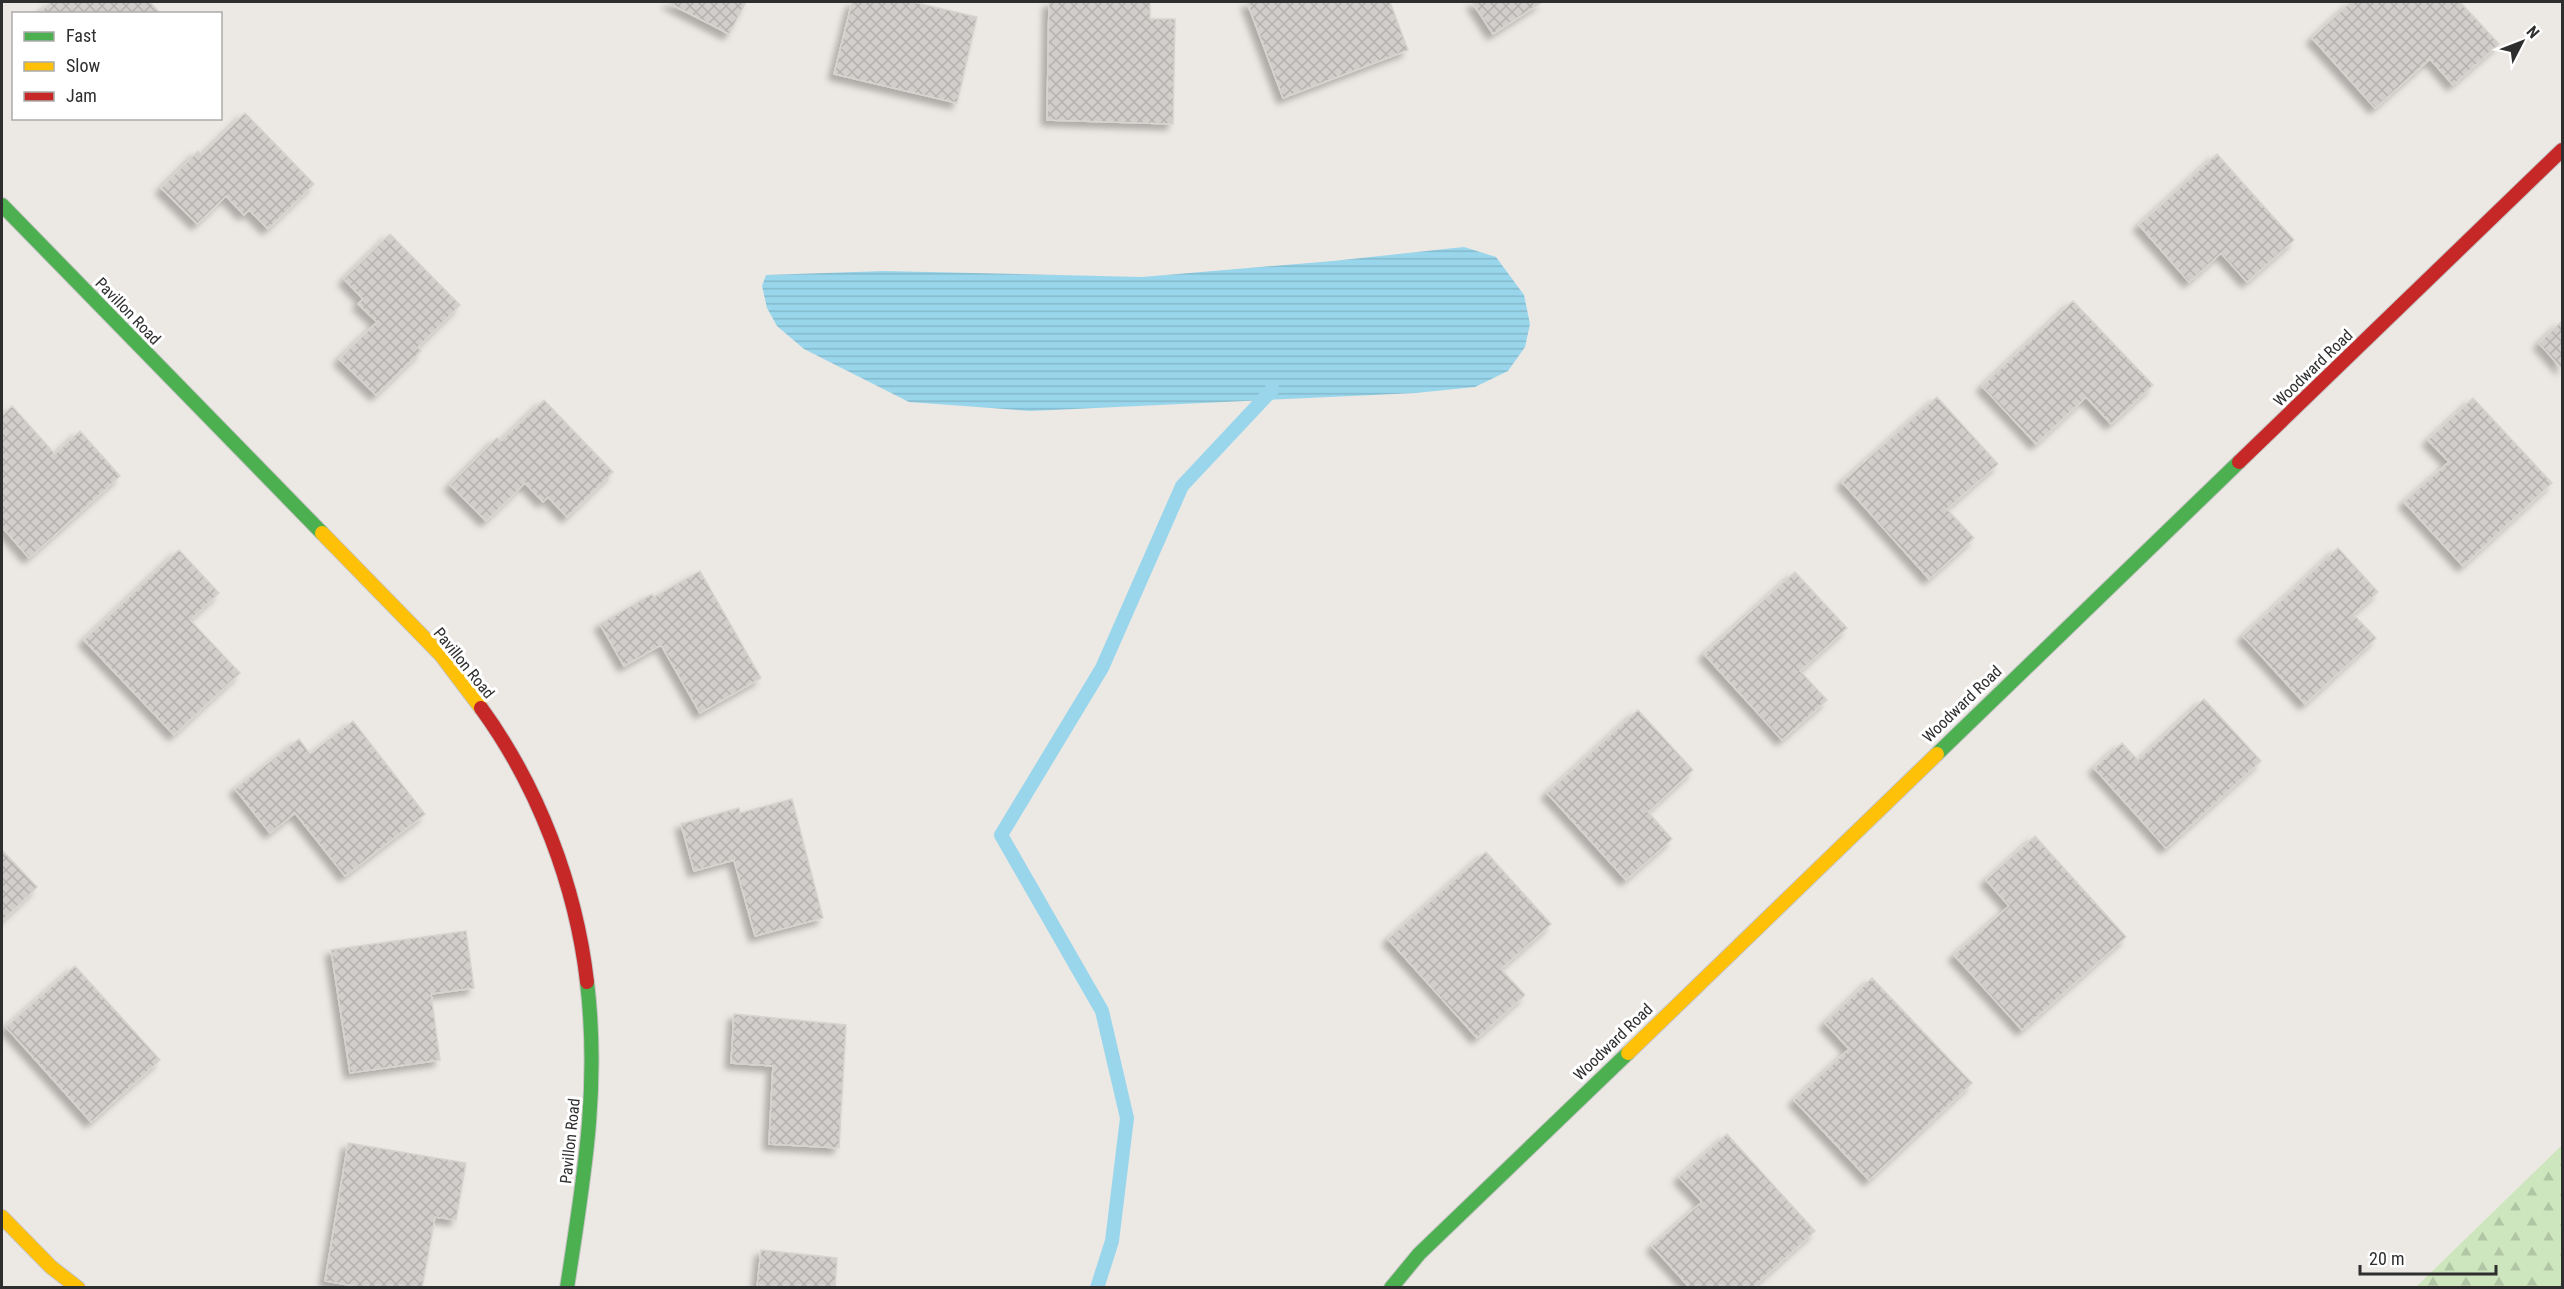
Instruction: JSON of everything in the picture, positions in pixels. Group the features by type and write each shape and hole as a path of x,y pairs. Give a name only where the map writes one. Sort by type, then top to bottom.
{"street":[{"name":"Woodward Road","path":"1391,1287 1419,1254 1749,933 2562,150"},
{"name":"Pavillon Road","path":"2,205 441,656 497,732 541,815 572,903 590,993 593,1048 591,1122 567,1287"},
{"path":"2,1217 51,1267 78,1287"}],"green space":[{"path":"2562,1145 2562,1287 2416,1287"}],"water":[{"path":"1464,247 1496,257 1524,295 1530,324 1525,347 1508,371 1475,387 1416,393 1031,411 909,402 804,349 777,326 767,308 762,286 766,275 884,271 1142,277"}],"building":[{"path":"51,2 150,2 159,12 40,12"},
{"path":"667,2 746,2 729,34"},
{"path":"852,2 913,2 977,17 957,103 834,74"},
{"path":"1049,2 1150,2 1150,19 1175,19 1173,124 1047,120"},
{"path":"1247,2 1390,2 1408,50 1283,98"},
{"path":"1472,2 1542,2 1493,34"},
{"path":"2351,2 2460,2 2499,44 2453,85 2430,59 2375,108 2312,38"},
{"path":"245,113 314,184 268,229 249,210 244,215 226,196 197,224 161,188 198,151 202,155"},
{"path":"2217,154 2294,240 2247,282 2221,253 2189,282 2139,225"},
{"path":"390,234 460,305 418,347 421,351 376,395 339,359 377,322 358,304 363,299 344,279"},
{"path":"2073,301 2153,385 2111,424 2086,397 2036,444 1982,386"},
{"path":"2562,321 2562,369 2539,343"},
{"path":"1937,397 1998,464 1947,509 1974,538 1929,579 1842,482"},
{"path":"2473,398 2552,483 2463,566 2404,502 2449,462 2428,440"},
{"path":"544,400 613,472 567,517 548,497 543,502 525,483 486,521 450,485 497,438 501,441"},
{"path":"12,406 55,454 80,431 120,476 29,558 2,527 2,416"},
{"path":"2338,548 2378,592 2353,614 2376,638 2305,704 2243,636"},
{"path":"179,550 219,593 190,620 240,673 174,735 84,640"},
{"path":"700,571 761,678 700,713 661,645 624,666 600,624 652,594 654,597"},
{"path":"1795,572 1847,628 1800,671 1827,700 1782,740 1704,654"},
{"path":"2204,699 2261,761 2166,848 2094,768 2122,743 2138,760"},
{"path":"1638,710 1693,770 1648,812 1672,839 1626,880 1547,793"},
{"path":"353,721 425,814 345,876 295,813 270,833 235,789 299,739 310,754"},
{"path":"792,799 823,918 755,936 734,860 694,871 681,824 739,808 740,813"},
{"path":"2035,836 2126,937 2022,1030 1954,955 2009,906 1986,880"},
{"path":"2,850 37,887 2,921"},
{"path":"1486,852 1551,924 1501,969 1525,995 1477,1038 1388,939"},
{"path":"466,931 474,988 431,994 440,1060 350,1073 331,950"},
{"path":"75,966 160,1060 91,1122 6,1027"},
{"path":"1872,978 1972,1083 1869,1180 1794,1100 1849,1049 1825,1023"},
{"path":"734,1014 846,1025 839,1148 769,1144 773,1066 731,1063"},
{"path":"1727,1134 1815,1231 1752,1288 1690,1288 1652,1246 1702,1202 1679,1177"},
{"path":"348,1143 466,1163 456,1220 435,1217 422,1288 366,1288 325,1281"},
{"path":"761,1250 837,1258 835,1288 757,1288"}],"waterway":[{"path":"1097,1288 1112,1241 1127,1118 1102,1011 1001,835 1102,668 1182,486 1272,390 1272,387"}],"traffic: fast":[{"path":"2,205 322,533"},
{"path":"1937,754 2239,462"},
{"path":"567,1288 584,1173 591,1099 591,1022 587,982"},
{"path":"1391,1288 1419,1254 1628,1053"}],"traffic: slow":[{"path":"322,533 441,655 481,708"},
{"path":"1628,1053 1937,754"},
{"path":"2,1217 51,1267 78,1288"}],"traffic: jam":[{"path":"2239,462 2562,150"},
{"path":"481,708 520,770 551,838 574,910 587,982"}]}
